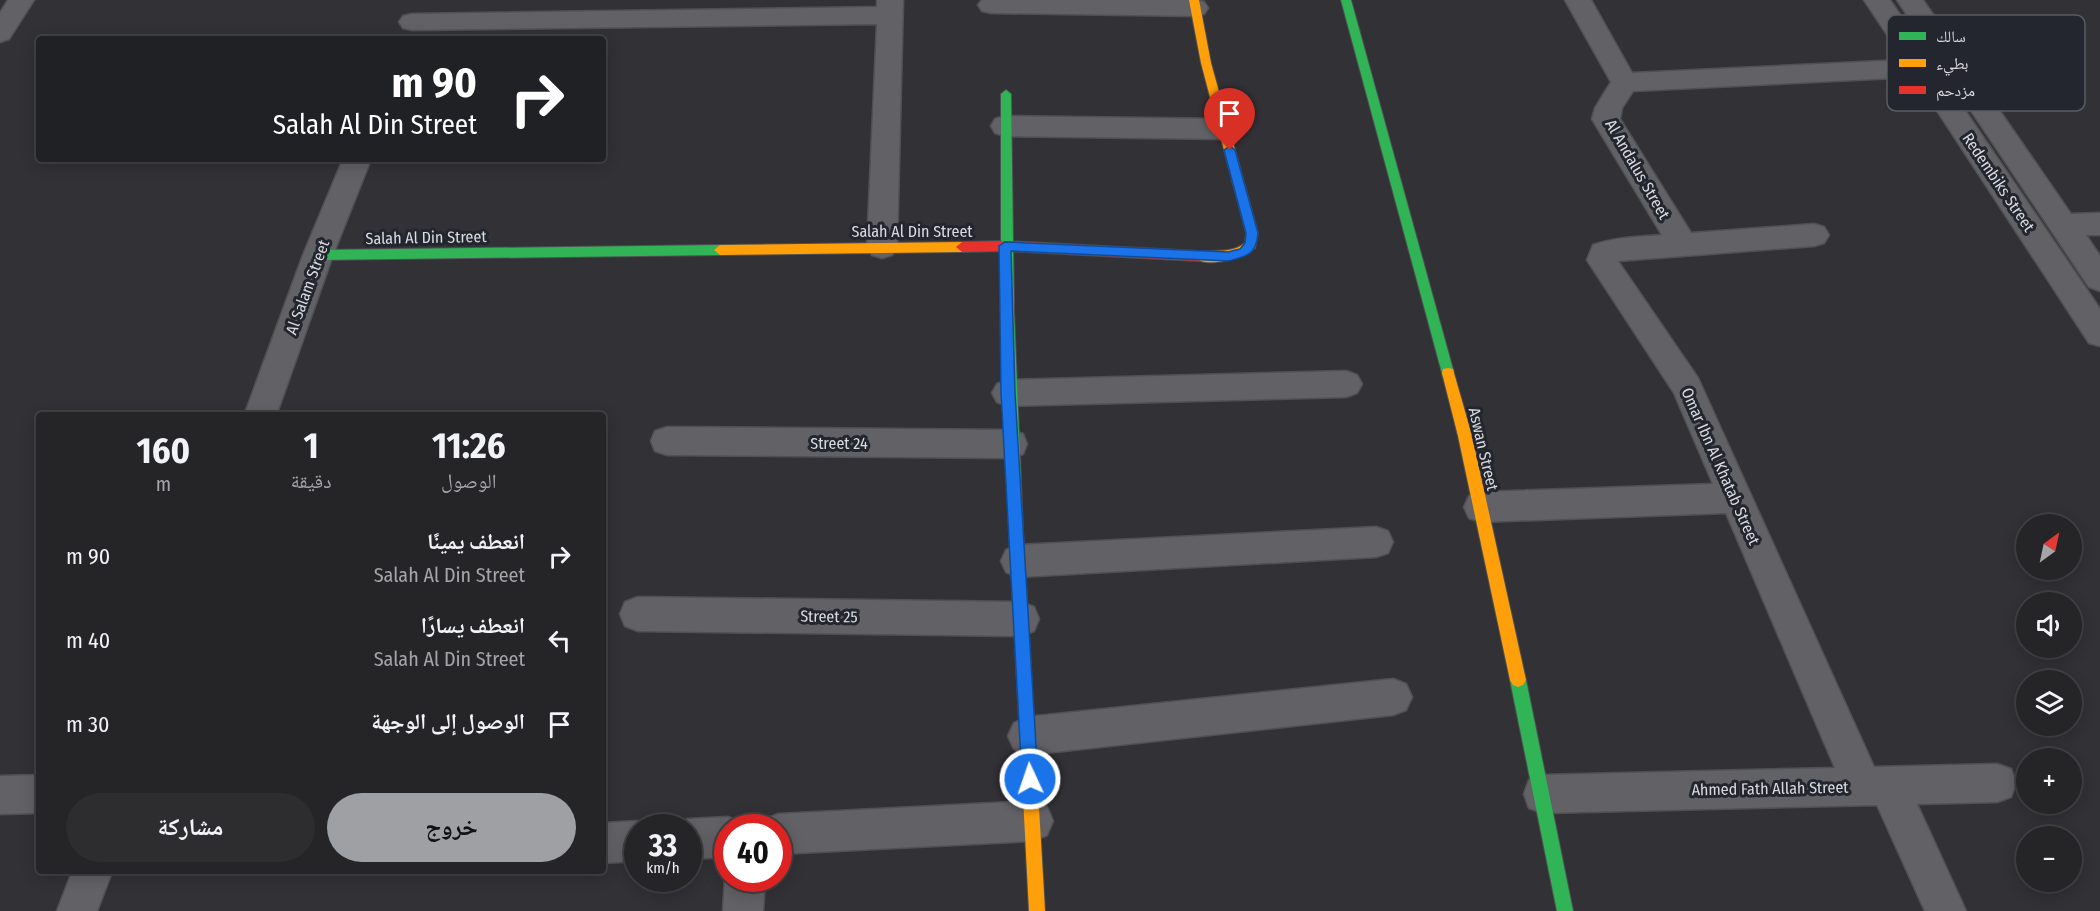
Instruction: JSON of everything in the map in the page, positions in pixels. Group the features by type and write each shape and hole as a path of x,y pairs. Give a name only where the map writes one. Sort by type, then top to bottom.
{"street":[{"path":"0,33 21,0"},
{"name":"Aswan Street","path":"1346,0 1465,436 1565,911"},
{"path":"1578,0 1624,82 1887,70"},
{"name":"Redembiks Street","path":"1877,0 1887,15"},
{"name":"Redembiks Street","path":"1910,0 1920,15"},
{"path":"991,5 1195,4"},
{"name":"Salah Al Din Street","path":"318,255 1005,246 1228,257 1244,252 1251,245 1252,233 1206,63 1195,4"},
{"path":"413,20 599,10 890,8 882,247"},
{"name":"Al Andalus Street","path":"1624,82 1621,90 1606,109 1606,119 1683,244"},
{"path":"1005,94 1008,393 1037,911"},
{"name":"Redembiks Street","path":"1952,111 2100,334"},
{"name":"Redembiks Street","path":"1985,111 2100,279"},
{"path":"1005,126 1224,129"},
{"name":"Al Salam Street","path":"261,412 318,255 356,162"},
{"path":"2063,225 2100,224"},
{"name":"Omar Ibn Al Khatab Street","path":"1814,235 1611,250 1603,253 1602,260 1687,387 1736,498 1876,786"},
{"path":"1008,393 1346,384"},
{"name":"Street 24","path":"667,441 1011,444"},
{"path":"1481,507 1736,498"},
{"path":"1018,561 1376,542"},
{"name":"Street 25","path":"638,614 1020,619"},
{"path":"1027,736 1393,697"},
{"name":"Ahmed Fath Allah Street","path":"1542,794 1997,783"},
{"path":"1876,786 1946,911"},
{"path":"0,795 36,794"},
{"path":"792,833 1033,821"},
{"path":"606,843 624,842"},
{"path":"77,911 91,874"},
{"path":"743,911 744,892"}],"traffic: fast":[{"path":"1346,0 1448,373"},
{"path":"1006,94 1008,312 1016,531"},
{"path":"318,255 720,250"},
{"path":"1518,680 1565,911"}],"traffic: slow":[{"path":"1194,0 1206,63 1252,233 1251,245 1239,253 1226,257 1199,256"},
{"path":"720,250 962,247"},
{"path":"1448,373 1465,436 1518,680"},
{"path":"1016,531 1037,911"}],"traffic: jam":[{"path":"962,247 1005,246 1199,256"}],"route":[{"path":"1030,779 1008,393 1005,246 1228,257 1244,252 1251,245 1252,233 1230,150"}]}
